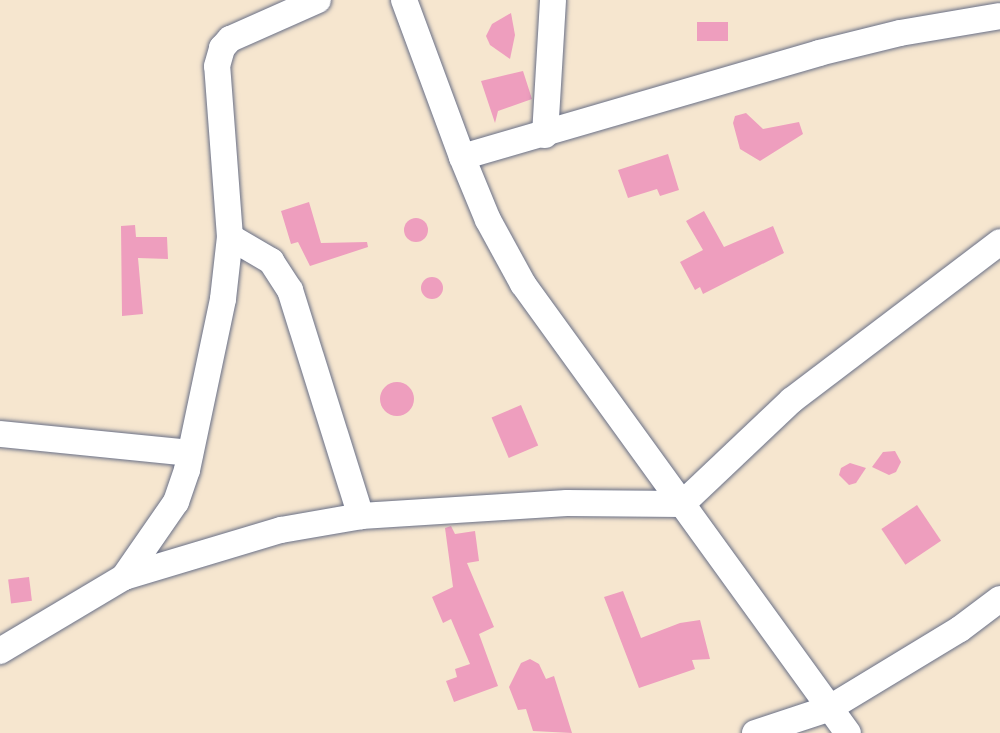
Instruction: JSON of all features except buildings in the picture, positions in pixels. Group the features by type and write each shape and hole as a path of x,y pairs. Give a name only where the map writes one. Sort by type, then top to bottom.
{"street":[{"path":"124,577 176,502 190,453 223,299 230,237 217,66 222,48 231,39 318,0"},
{"path":"404,0 462,157 488,220 523,284 682,504 724,557 828,709 848,733"},
{"path":"545,135 554,0"},
{"path":"462,157 545,135 819,53 900,33 1000,16"},
{"path":"230,237 271,261 290,290 361,516"},
{"path":"0,651 124,577 232,543 361,516 567,503 682,504 792,400 1000,243"},
{"path":"0,434 190,453"},
{"path":"755,733 828,709 951,635 1000,599"}]}
